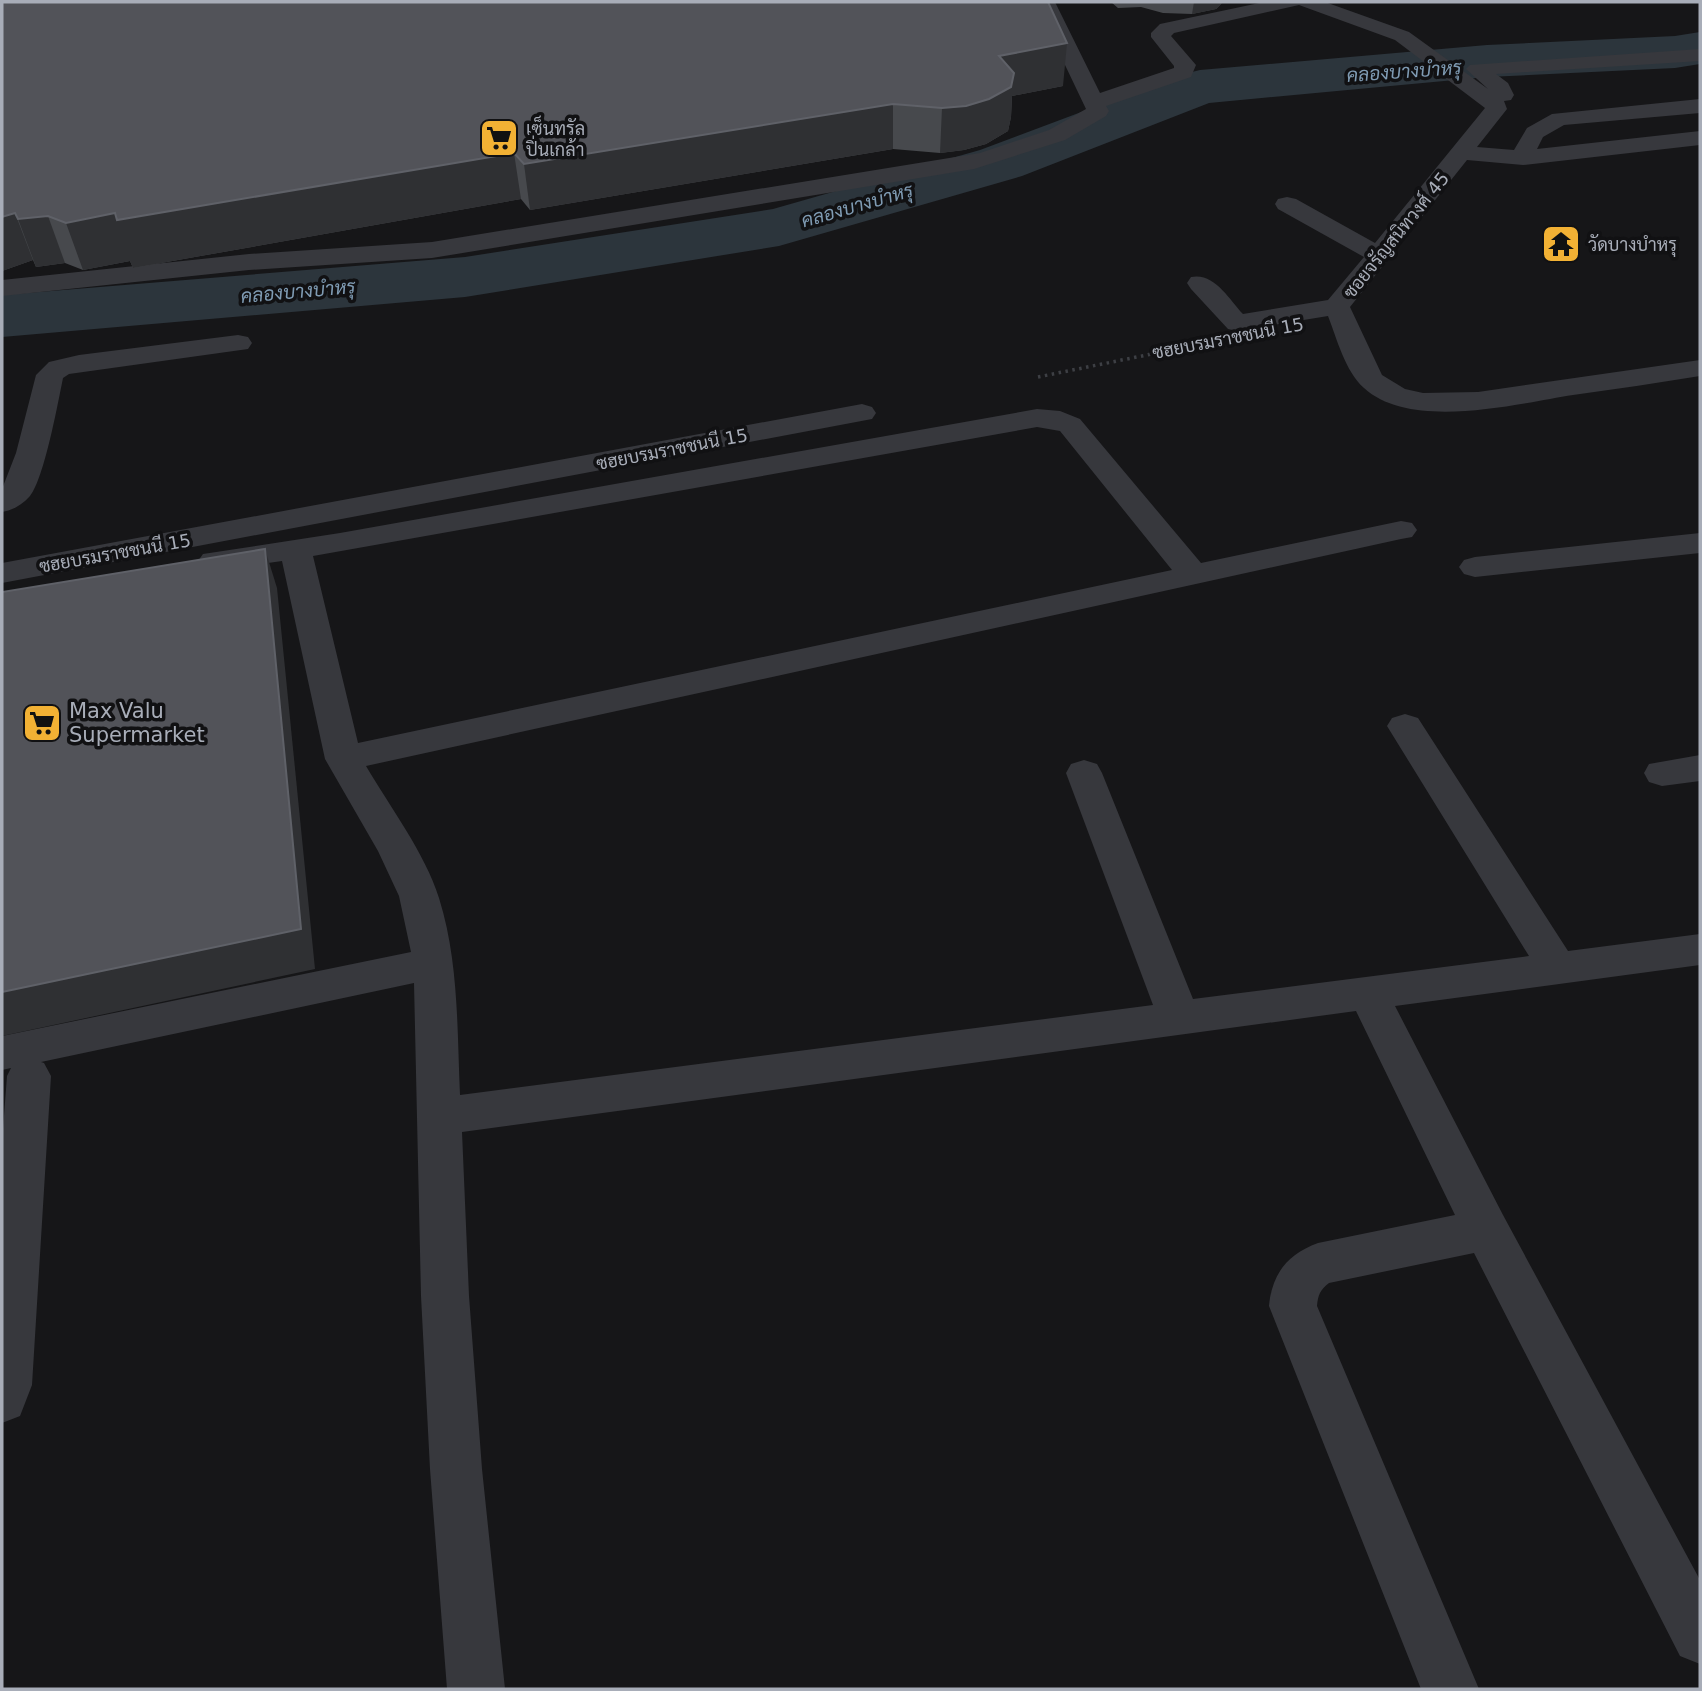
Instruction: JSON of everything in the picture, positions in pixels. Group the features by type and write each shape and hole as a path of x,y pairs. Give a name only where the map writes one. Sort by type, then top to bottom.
{"street":[{"path":"2,288 250,262 432,250 974,162 1003,154 1092,117 1098,111 1096,102 1045,2"},
{"path":"1096,102 1183,72 1185,65 1161,37 1161,33 1167,28 1278,3"},
{"path":"1311,4 1336,36"},
{"path":"1311,4 1380,27 1421,47 1495,103 1505,99 1500,88 1477,69 1480,67 1700,55"},
{"name":"ซอยจรัญสนิทวงศ์ 45","path":"1495,103 1496,109 1462,153 1337,307 1371,381 1390,392 1415,400 1442,404 1700,369"},
{"path":"1523,158 1528,137 1560,119 1700,106"},
{"path":"1462,153 1523,158 1700,138"},
{"path":"1287,204 1379,255"},
{"path":"1200,283 1237,323 1337,307"},
{"path":"2,503 18,491 31,453 50,375 60,368 79,363 238,344"},
{"name":"ซฮยบรมราชชนนี 15","path":"2,573 862,413"},
{"path":"2,600 1037,418 1048,418 1070,425 1194,576"},
{"path":"343,759 1401,530"},
{"path":"1475,567 1700,543"},
{"path":"295,549 343,759 397,850 418,896 434,963 445,1296 456,1469 476,1689"},
{"path":"1405,726 1558,967"},
{"path":"1662,773 1700,768"},
{"path":"1084,773 1180,1020"},
{"path":"441,1116 1699,950"},
{"path":"2,1399 7,1385 9,1357 15,1064 434,963"},
{"path":"1369,995 1486,1230 1700,1636"},
{"path":"1450,1689 1293,1306 1294,1287 1303,1273 1318,1264 1486,1230"}],"path":[{"name":"ซฮยบรมราชชนนี 15","path":"1026,379 1204,343"}],"building":[{"name":"เซ็นทรัล ปิ่นเกล้า","path":"2,2 1048,2 1067,43 999,56 1014,73 1011,87 989,99 966,106 942,108 893,104 524,164 514,153 117,220 115,213 66,223 48,216 18,219 15,213 2,217"},
{"path":"265,549 301,929 2,992 2,592"}],"waterway":[{"name":"คลองบางบำหรุ","path":"2,316 465,277 779,227 1001,163 1200,87 1487,61 1675,52 1700,48"}],"place":[{"name":"เซ็นทรัล ปิ่นเกล้า","path":"499,138"},
{"name":"วัดบางบำหรุ","path":"1561,244"},
{"name":"Max Valu Supermarket","path":"42,723"}]}
